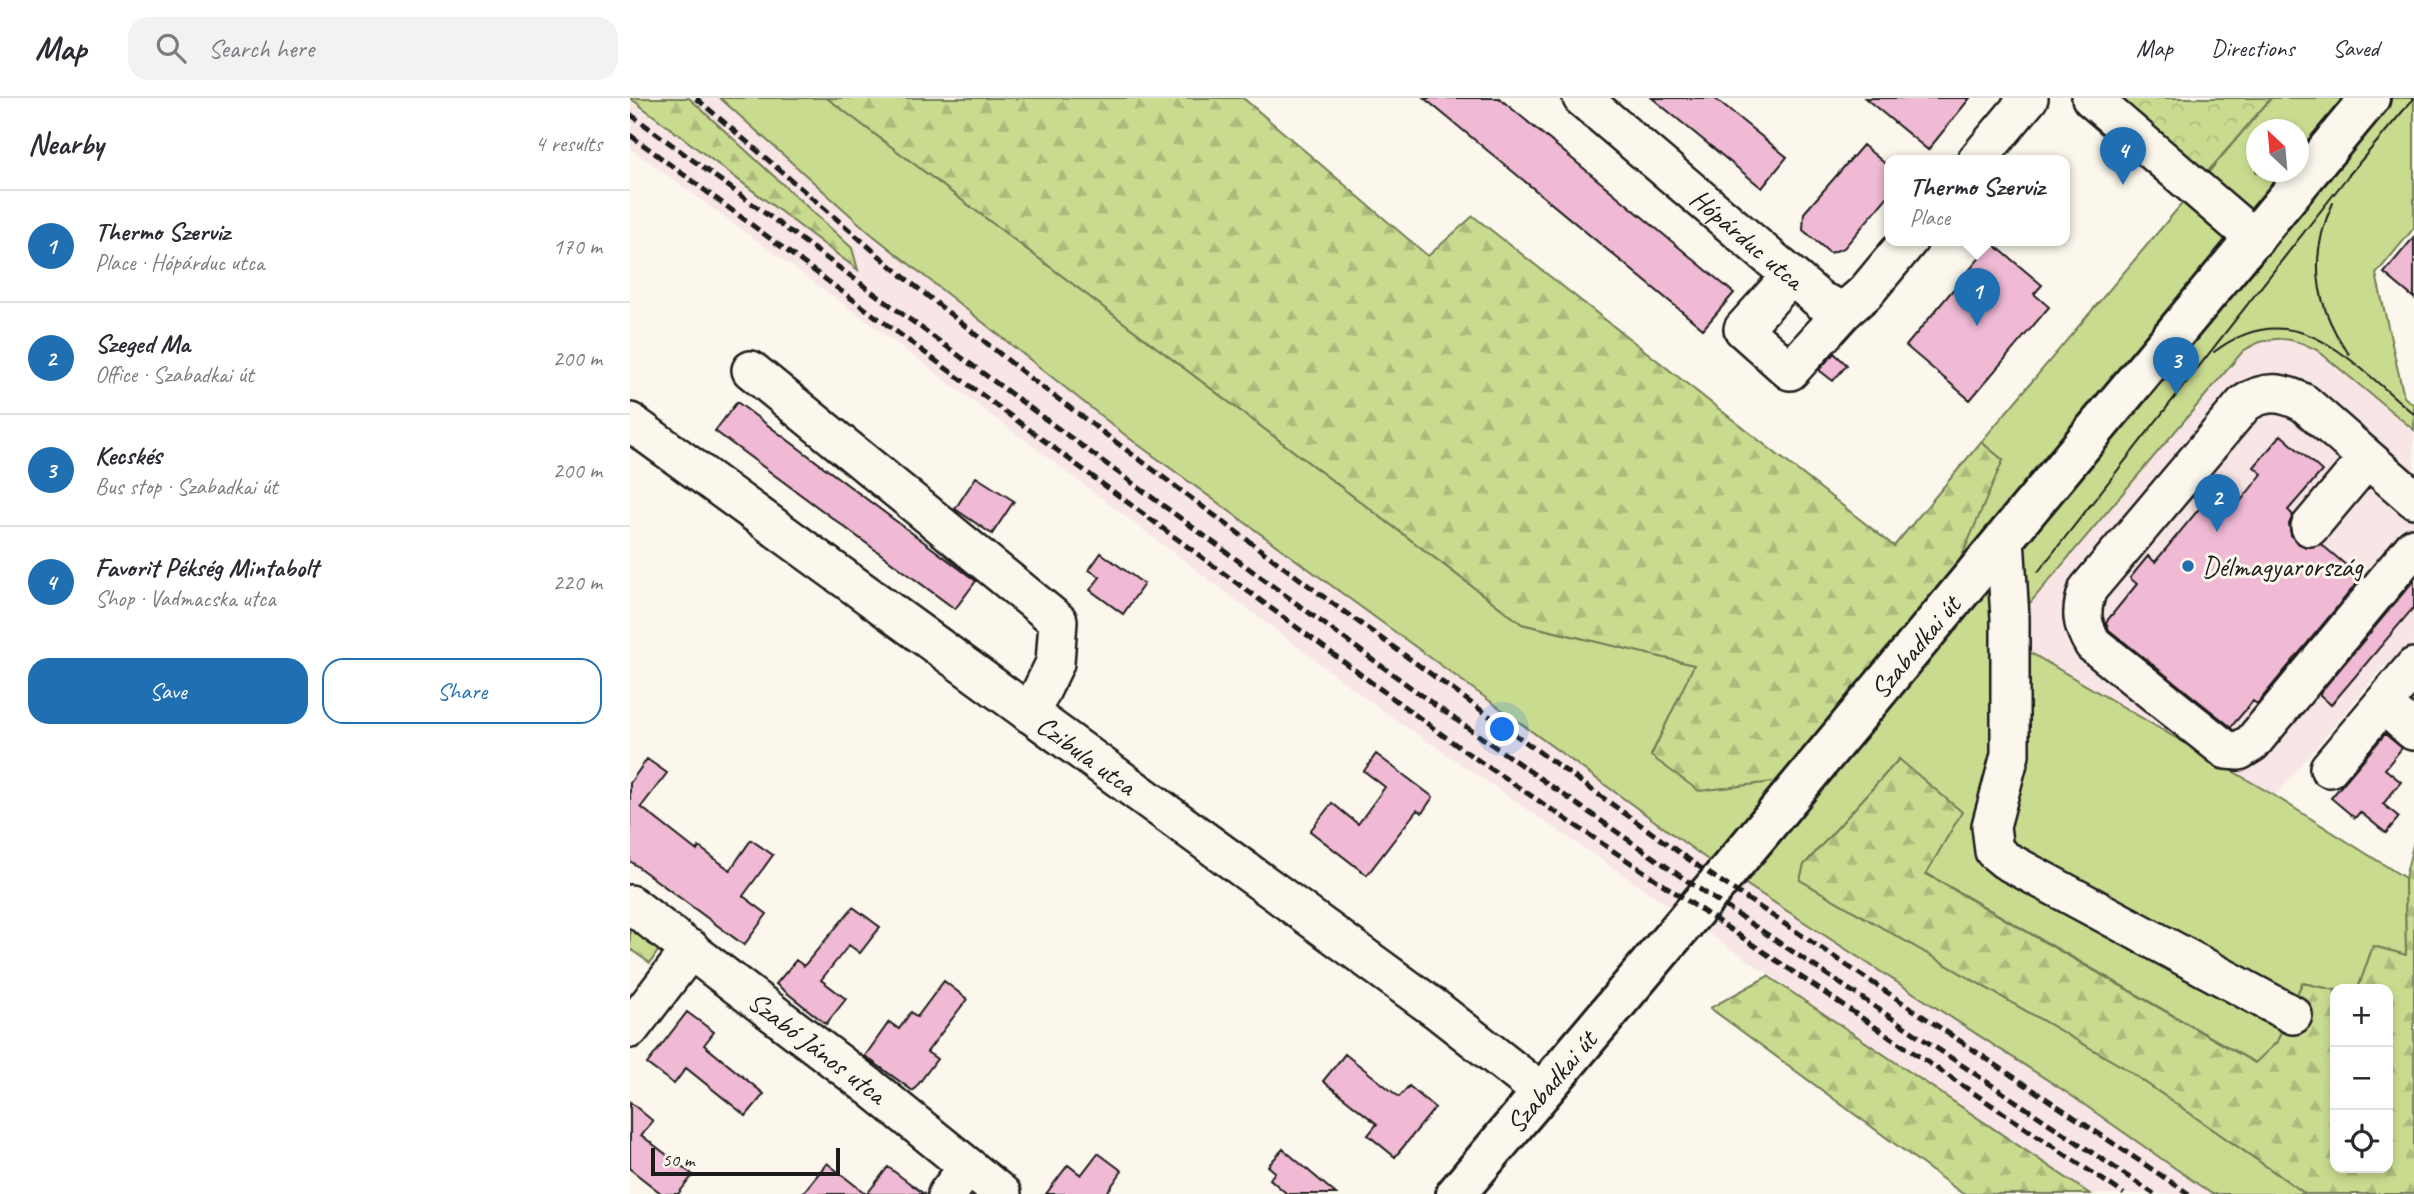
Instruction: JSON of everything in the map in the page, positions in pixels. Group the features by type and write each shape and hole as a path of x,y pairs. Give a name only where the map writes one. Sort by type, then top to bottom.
{"main road":[{"name":"Szabadkai út","path":"1456,1194 2006,539 2370,98"}],"street":[{"name":"Hópárduc utca","path":"1582,98 1821,301 1844,311"},
{"path":"1981,155 2029,98"},
{"path":"2091,98 2255,239"},
{"path":"1791,276 1743,329 1790,371 1844,311 1865,293 1904,246"},
{"path":"751,370 1058,621 1055,663 1030,715"},
{"path":"2414,499 2294,398 2276,393 2250,400 2088,589 2081,608 2082,626 2093,644 2226,750 2239,751 2252,743 2414,547"},
{"name":"Czibula utca","path":"630,422 1437,1010 1540,1091"},
{"path":"2310,527 2367,459"},
{"path":"2006,539 2010,618 2010,755 1991,826 1994,851 2005,860 2293,1015"},
{"path":"2329,768 2414,667"},
{"path":"2383,704 2413,730"},
{"name":"Szabó János utca","path":"630,904 691,949 957,1180 1003,1194"},
{"path":"630,1029 691,949"}],"shaded area":[{"path":"689,98 720,98 870,233 1129,438 1704,857 2069,1094 2212,1194 2090,1194 1376,706 879,330 630,148 630,101 857,269 852,248"},
{"path":"2275,337 2299,340 2317,350 2414,430 2414,643 2391,670 2385,665 2275,796 2002,636 2243,351 2255,343"}],"green space":[{"path":"630,98 689,98 852,248 858,270"},
{"path":"720,98 827,98 1522,624 1695,665 1651,755 2003,460 1981,442 2246,128 2246,182 2309,182 2309,119 2253,119 2271,98 2414,98 2414,228 2376,274 2404,397 2414,405 2414,430 2317,350 2298,342 2280,339 2262,342 2243,351 2002,636 2275,796 2405,878 2406,955 2373,946 2360,984 2330,984 2330,989 2302,983 2277,1042 2256,1063 1926,873 1899,759 1804,865 1800,880 2123,1067 2306,1194 2212,1194 2069,1094 1704,857 1129,438 870,233"},
{"path":"827,98 1243,98 1428,256 1473,216 1894,546 1981,442 2003,460 1955,572 1781,781 1699,791 1651,756 1694,665 1522,624"},
{"path":"2106,98 2271,98 2253,119 2246,119 2246,127 2200,181"},
{"path":"1899,759 1962,812 1926,874 2255,1063 2277,1042 2302,983 2330,989 2330,1173 2393,1173 2393,984 2360,984 2373,946 2406,955 2405,878 2414,841 2414,1194 2306,1194 2123,1067 1800,880 1804,865"},
{"path":"630,915 664,942 650,963 630,949"},
{"path":"1768,976 2090,1194 1963,1194 1710,1008"}],"building":[{"path":"1424,98 1499,98 1734,293 1703,329"},
{"path":"1652,98 1714,98 1787,157 1762,188"},
{"path":"1865,98 1970,98 1928,150"},
{"path":"1863,145 1884,163 1884,201 1844,248 1830,253 1803,230 1804,213"},
{"path":"2414,237 2414,298 2384,273"},
{"path":"1989,246 1996,246 2042,285 2034,294 2049,307 1970,400 1906,346"},
{"path":"1834,353 1847,365 1833,381 1819,370"},
{"path":"737,402 976,581 955,609 715,431"},
{"path":"2281,435 2322,471 2288,510 2293,515 2289,524 2291,535 2297,543 2306,547 2321,544 2353,571 2349,575 2358,582 2257,704 2253,701 2231,727 2109,630 2106,622 2137,584 2130,578 2148,556 2155,562 2218,486 2239,503 2262,474 2254,467"},
{"path":"976,477 1014,501 992,534 955,509"},
{"path":"1101,553 1144,584 1123,614 1090,590 1100,577 1089,570"},
{"path":"2414,580 2414,607 2331,705 2319,694"},
{"path":"2385,734 2402,748 2385,769 2401,782 2383,804 2399,817 2386,833 2360,812 2355,818 2331,798"},
{"path":"1376,754 1433,797 1422,813 1417,810 1367,875 1310,831 1332,803 1358,824 1385,787 1364,771"},
{"path":"647,759 667,773 641,807 697,851 699,847 730,870 751,840 773,855 743,896 767,914 744,945 630,861 630,783"},
{"path":"853,907 880,927 860,953 849,945 821,980 846,999 826,1024 776,984 796,960 804,966"},
{"path":"944,981 967,999 927,1052 937,1059 913,1091 865,1056 889,1022 899,1029 911,1012 917,1017"},
{"path":"687,1012 714,1032 704,1045 764,1094 746,1116 686,1068 674,1084 647,1064"},
{"path":"1345,1054 1399,1097 1409,1086 1435,1108 1395,1157 1368,1135 1377,1124 1323,1081"},
{"path":"630,1102 653,1121 641,1135 693,1175 678,1194 662,1194 630,1169"},
{"path":"1283,1149 1336,1194 1287,1194 1270,1179 1275,1172 1268,1166"},
{"path":"1098,1153 1122,1171 1106,1194 1046,1194 1068,1165 1081,1175"},
{"path":"827,1163 866,1194 802,1194"},
{"path":"888,1167 924,1194 867,1194"}],"tram line":[{"path":"2038,572 2348,176 2414,98"},
{"path":"2333,203 2320,242 2319,281 2329,318 2349,354"},
{"path":"2214,352 2244,335 2271,328 2297,331 2322,341 2346,356 2414,414"}],"railway":[{"path":"696,98 904,277 1030,378 1332,603 1698,866 2189,1194"},
{"path":"630,114 1432,703 1686,880 2154,1194"},
{"path":"630,135 1463,750 2124,1194"}],"place":[{"name":"Favorit Pékség Mintabolt","path":"2123,185"},
{"name":"Thermo Szerviz","path":"1977,326"},
{"name":"Kecskés","path":"2176,395"},
{"name":"Szeged Ma","path":"2217,532"},
{"name":"Délmagyarország","path":"2188,566"}]}
